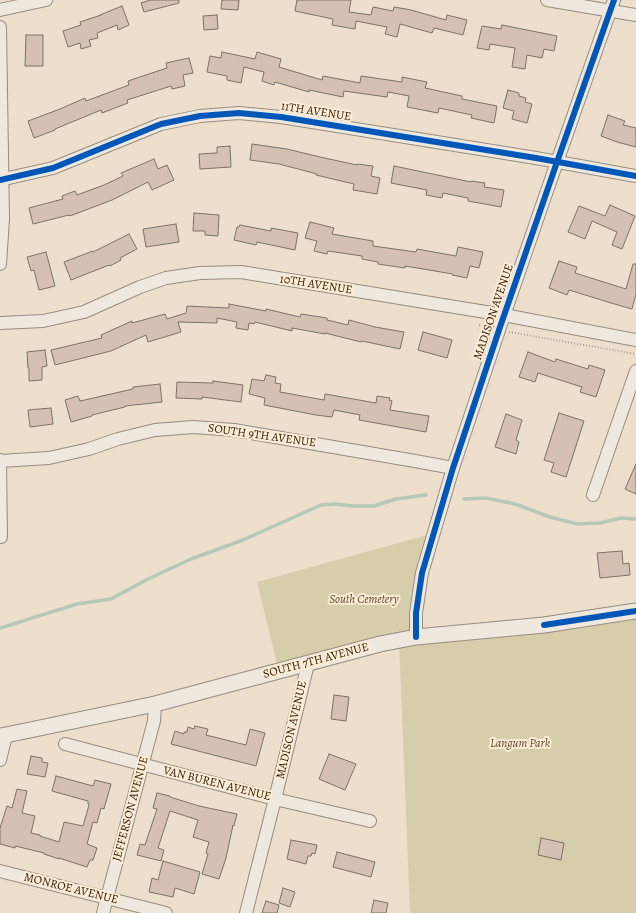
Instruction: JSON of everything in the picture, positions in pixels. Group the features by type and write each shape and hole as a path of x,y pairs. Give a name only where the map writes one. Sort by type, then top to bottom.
{"street":[{"path":"0,10 46,0"},
{"path":"547,0 612,5 636,15"},
{"name":"MADISON AVENUE","path":"416,637 416,613 422,573 453,468 504,315 612,5"},
{"path":"0,27 1,180 3,219 0,264"},
{"name":"11TH AVENUE","path":"1,180 53,168 161,124 200,116 239,113 281,117 636,176"},
{"name":"10TH AVENUE","path":"0,323 43,321 84,312 140,287 166,278 200,273 242,272 504,315 636,340"},
{"path":"593,495 636,371"},
{"name":"SOUTH 9TH AVENUE","path":"0,461 49,458 90,449 118,439 154,430 193,427 234,430 453,468"},
{"path":"0,461 1,537"},
{"name":"SOUTH 7TH AVENUE","path":"3,735 155,704 380,644 416,637 544,625 636,611"},
{"name":"MADISON AVENUE","path":"246,913 276,799 308,664"},
{"name":"JEFFERSON AVENUE","path":"103,913 154,721 155,704"},
{"path":"0,760 3,735"},
{"name":"VAN BUREN AVENUE","path":"65,744 276,799 370,821"},
{"name":"MONROE AVENUE","path":"0,871 166,913"}],"path":[{"path":"479,325 499,330 636,354"}],"green space":[{"name":"South Cemetery","path":"431,534 412,635 278,668 257,582"},
{"name":"Langum Park","path":"636,609 636,913 410,913 399,640"}],"building":[{"path":"150,0 179,0 179,3 144,12 141,3"},
{"path":"222,0 239,0 238,10 221,9"},
{"path":"297,0 351,0 349,12 371,15 373,7 393,11 394,7 411,10 446,20 447,15 467,20 463,35 434,28 432,33 400,24 397,37 385,34 387,27 356,21 355,29 332,25 333,19 295,11"},
{"path":"122,6 129,25 118,30 117,25 97,33 98,38 89,40 91,46 81,49 80,43 68,47 63,31 81,25 80,22"},
{"path":"217,15 218,29 204,30 203,16"},
{"path":"502,25 557,36 554,51 544,49 542,58 527,55 525,69 512,67 515,48 490,44 489,50 477,48 482,26 501,29"},
{"path":"26,35 43,35 43,66 25,66"},
{"path":"222,52 255,59 257,52 281,59 279,67 322,80 323,76 360,83 361,76 402,82 402,77 427,82 425,88 462,96 462,99 497,106 494,123 471,118 472,115 439,108 438,113 407,107 409,96 388,92 387,97 344,91 343,97 309,90 309,92 275,82 274,85 262,81 264,72 244,67 241,83 227,80 227,76 207,72 210,56 221,58"},
{"path":"189,58 193,73 183,75 185,86 172,89 171,86 127,100 128,103 102,113 101,110 34,138 28,121 85,98 86,101 129,85 128,81 167,68 166,63"},
{"path":"508,90 519,93 519,96 526,98 525,102 532,104 527,123 512,119 514,111 503,108"},
{"path":"608,115 625,121 623,125 636,128 636,147 601,136"},
{"path":"252,144 287,149 357,165 373,166 371,176 380,178 377,194 353,190 354,184 316,175 317,174 279,164 250,160"},
{"path":"230,146 231,167 200,169 199,154 217,153 217,147"},
{"path":"154,159 158,169 167,165 174,180 152,190 148,182 112,200 70,216 33,224 29,208 63,199 62,196 75,191 77,195 104,185 123,176 121,173"},
{"path":"394,166 471,182 485,183 484,187 504,190 501,207 468,201 468,198 443,193 442,198 426,195 427,190 391,183"},
{"path":"610,205 635,216 622,249 612,245 617,232 592,221 585,239 568,232 579,206 605,216"},
{"path":"194,213 219,215 218,236 205,235 205,231 193,231"},
{"path":"310,222 334,228 332,234 373,241 373,246 416,252 417,249 456,256 458,247 483,252 479,268 470,266 467,278 452,275 453,274 405,266 405,268 378,264 378,262 362,259 362,256 328,251 327,254 314,251 317,241 305,238"},
{"path":"176,224 179,242 146,247 143,229"},
{"path":"240,225 271,231 271,228 298,233 295,250 257,242 256,245 234,240 237,227"},
{"path":"129,234 137,249 120,258 121,260 110,266 109,265 71,280 64,262 93,252"},
{"path":"46,252 55,286 39,290 34,270 31,271 27,257"},
{"path":"559,261 577,267 575,273 626,289 633,264 636,264 636,294 632,309 569,290 567,295 549,288"},
{"path":"229,304 266,311 266,309 300,317 301,314 327,318 327,320 348,325 349,320 375,327 404,332 400,349 361,342 325,333 292,328 292,331 255,322 254,324 249,323 248,330 236,328 237,322 217,318 217,323 178,322 181,332 148,342 146,335 111,351 55,365 51,350 102,338 101,335 132,321 132,323 165,314 167,319 186,313 187,306 229,308"},
{"path":"423,332 452,340 447,358 418,350"},
{"path":"45,350 47,366 42,367 42,380 29,381 27,352"},
{"path":"528,352 555,362 556,359 588,369 589,365 605,370 596,397 580,392 582,387 538,373 535,382 519,377"},
{"path":"266,375 276,377 275,383 281,384 280,392 324,400 325,394 376,403 377,396 390,398 389,400 392,401 390,410 429,416 426,432 359,420 360,415 334,410 332,417 264,405 265,398 249,394 252,379 264,381"},
{"path":"213,381 243,385 241,402 202,397 202,399 176,398 177,382 213,383"},
{"path":"160,384 162,402 125,406 71,422 65,400 78,396 80,401 133,389 133,387"},
{"path":"51,408 53,424 30,427 28,410"},
{"path":"559,413 584,421 566,477 551,472 554,463 544,460"},
{"path":"506,414 522,420 516,440 519,442 516,454 495,447"},
{"path":"636,464 636,494 625,489"},
{"path":"622,551 623,564 629,563 630,575 600,578 597,553"},
{"path":"334,695 349,697 346,721 331,719"},
{"path":"195,726 208,729 206,735 246,745 250,729 265,733 256,766 171,744 175,731 184,734 184,732 187,732 188,727 194,729"},
{"path":"329,754 356,764 345,790 319,779"},
{"path":"31,756 42,758 42,762 48,763 45,777 27,774"},
{"path":"56,776 93,786 95,780 111,784 104,809 101,808 97,823 93,822 87,844 97,848 93,860 90,860 87,867 44,853 0,844 0,828 7,806 12,808 17,789 27,791 22,813 35,816 31,833 59,842 64,822 83,826 89,805 88,801 52,791"},
{"path":"157,793 199,806 237,814 219,879 202,874 208,854 206,853 209,842 193,837 198,820 170,811 158,848 164,850 161,861 137,855 140,844 145,845 157,809 153,808"},
{"path":"541,838 564,843 561,860 538,855"},
{"path":"291,840 317,845 315,854 312,853 311,856 308,856 306,864 287,859"},
{"path":"337,852 375,862 371,877 333,867"},
{"path":"163,861 200,872 194,894 175,888 173,897 149,892 152,878 158,880"},
{"path":"283,888 295,892 290,907 279,903"},
{"path":"374,900 388,903 386,913 371,913"},
{"path":"266,901 279,905 277,913 262,913"}],"waterway":[{"path":"0,628 77,604 111,599 148,579 191,559 243,540 321,505 335,504 374,506 396,499 426,495"},
{"path":"464,499 486,498 515,504 550,517 577,524 600,523 621,518 636,519"}],"cycle path":[{"path":"416,637 416,613 422,573 453,468 499,330 614,0"},
{"path":"0,180 53,168 161,124 200,116 239,113 281,117 536,158 636,176"},
{"path":"544,625 636,611"}]}
